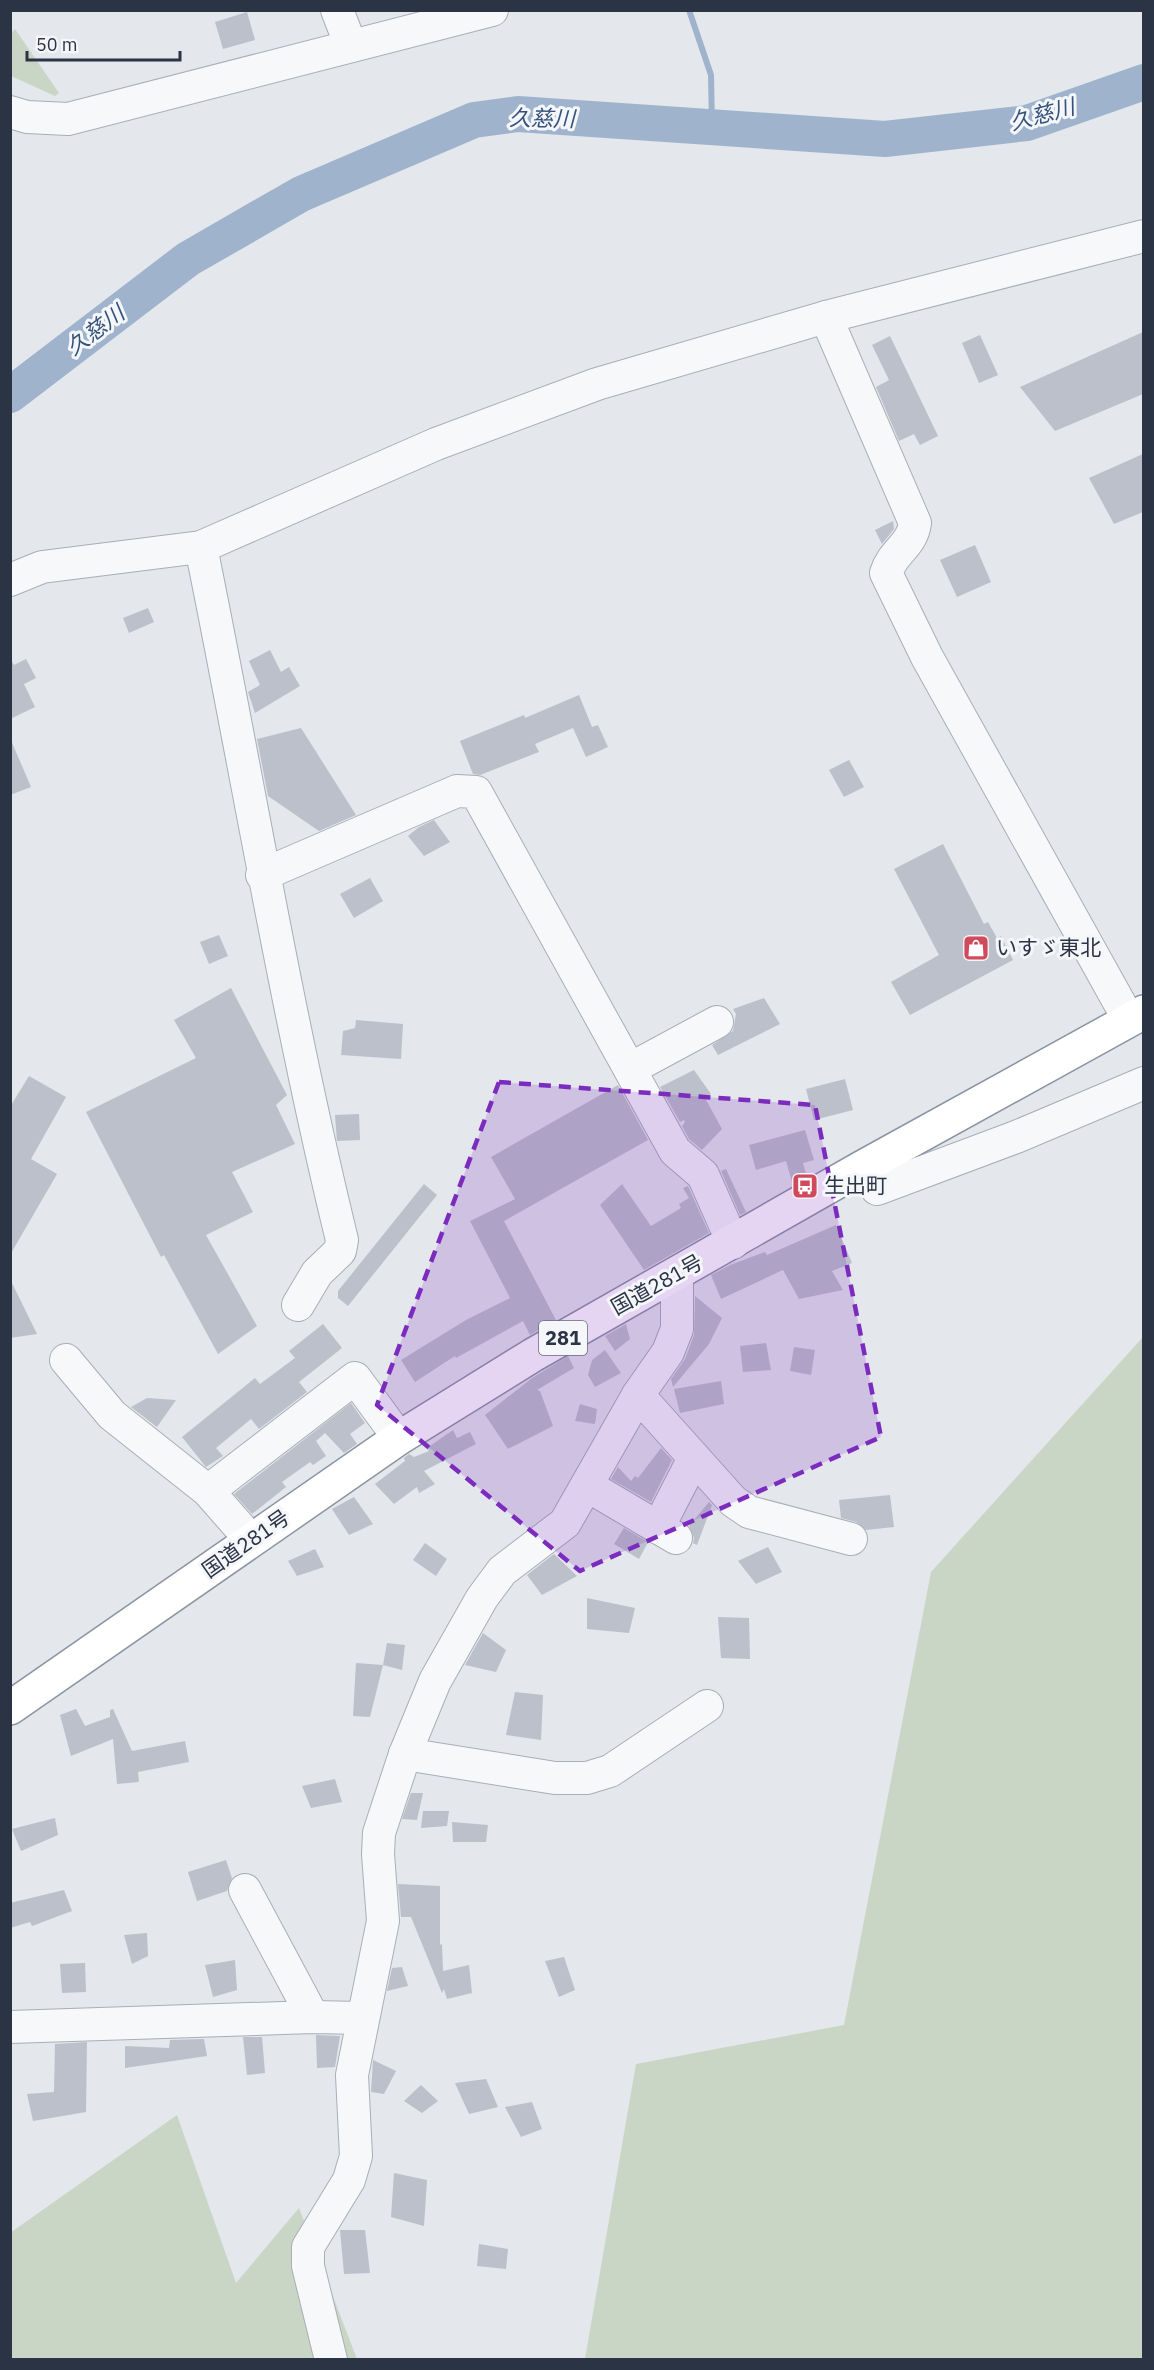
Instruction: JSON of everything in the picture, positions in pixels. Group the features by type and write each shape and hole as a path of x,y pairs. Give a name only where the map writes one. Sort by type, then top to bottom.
{"highway":[{"name":"国道281号","path":"10,1708 399,1438 533,1355 863,1167 1136,1016"}],"street":[{"path":"337,10 351,46"},
{"path":"10,112 27,117 68,119 492,10"},
{"path":"10,580 42,567 201,547 425,449 523,411 629,374 826,317 1143,236"},
{"path":"826,317 915,523 914,536 890,562 886,573 930,662 1136,1016"},
{"path":"201,547 238,726 262,875 342,1240 340,1251 317,1273 298,1305"},
{"path":"262,875 457,791 476,792 679,1154 703,1176 733,1243"},
{"path":"630,1069 717,1022"},
{"path":"863,1167 877,1189 1016,1137 1143,1083"},
{"path":"331,2360 308,2266 308,2247 349,2180 356,2156 352,2075 361,2018 383,1921 378,1854 379,1833 405,1754 435,1681 482,1598 502,1571 565,1523 638,1395 668,1352 677,1329 677,1274"},
{"path":"66,1360 112,1415 208,1491 251,1540"},
{"path":"208,1491 355,1378 399,1438"},
{"path":"638,1395 733,1501 749,1512 851,1539"},
{"path":"588,1486 667,1533 694,1458"},
{"path":"405,1754 555,1778 587,1778 610,1771 707,1706"},
{"path":"245,1890 313,2017"},
{"path":"10,2027 313,2017 361,2018"}],"highlighted area":[{"path":"499,1082 815,1105 881,1437 580,1571 377,1405"}],"green space":[{"path":"15,29 59,93 55,96 11,76 11,33"},
{"path":"1143,1337 1143,2359 585,2359 636,2064 844,2025 931,1572"},
{"path":"177,2115 236,2283 299,2208 357,2359 11,2359 10,2233"}],"building":[{"path":"247,12 255,40 223,49 215,22"},
{"path":"1143,332 1143,394 1055,431 1020,387"},
{"path":"980,335 998,375 979,383 962,343"},
{"path":"890,336 938,436 920,445 914,434 899,441 876,387 889,380 872,345"},
{"path":"1143,454 1143,512 1114,524 1089,478"},
{"path":"893,521 894,529 882,544 875,530"},
{"path":"975,545 991,582 957,597 940,560"},
{"path":"148,608 154,622 129,633 123,618"},
{"path":"270,650 281,672 289,667 300,686 255,713 248,692 260,685 249,661"},
{"path":"10,658 14,665 26,659 36,678 24,684 35,707 10,719"},
{"path":"579,695 592,727 598,725 608,747 586,757 573,728 535,744 539,752 480,775 473,774 460,741 524,715 525,718"},
{"path":"301,728 356,815 319,831 268,796 257,739"},
{"path":"10,738 31,787 10,795"},
{"path":"849,760 864,787 844,797 829,770"},
{"path":"434,820 450,842 424,856 408,836 419,827"},
{"path":"943,844 984,924 988,922 997,938 1001,936 1013,960 910,1015 891,982 939,955 894,869"},
{"path":"370,878 383,901 354,918 340,894"},
{"path":"219,935 228,956 209,964 200,942"},
{"path":"231,988 287,1095 276,1105 295,1144 232,1172 253,1212 206,1235 257,1326 218,1354 164,1255 161,1257 86,1112 196,1058 174,1020"},
{"path":"764,998 780,1024 718,1055 712,1045 733,1031 736,1014 733,1009"},
{"path":"356,1020 403,1024 401,1059 341,1055 343,1031 355,1028"},
{"path":"694,1070 711,1094 705,1098 722,1129 702,1150 689,1139 682,1126 684,1120 680,1122 660,1087"},
{"path":"29,1076 66,1097 31,1159 57,1174 10,1255 10,1107"},
{"path":"845,1079 853,1110 814,1120 806,1089"},
{"path":"618,1085 648,1140 504,1221 556,1320 530,1335 523,1321 456,1358 455,1356 415,1382 401,1360 466,1320 510,1298 470,1221 515,1199 491,1157"},
{"path":"359,1114 360,1140 337,1141 335,1115"},
{"path":"805,1130 814,1160 803,1163 807,1177 792,1182 786,1161 756,1170 749,1145"},
{"path":"726,1169 746,1212 740,1215 721,1171"},
{"path":"424,1184 437,1195 348,1306 338,1298 338,1291"},
{"path":"622,1184 651,1226 681,1208 679,1204 689,1198 683,1188 688,1186 709,1233 644,1270 600,1205"},
{"path":"836,1225 852,1263 832,1271 843,1290 799,1299 783,1270 721,1299 711,1275 765,1252 767,1255"},
{"path":"10,1279 37,1334 10,1338"},
{"path":"695,1296 722,1318 709,1344 673,1387 671,1379 685,1359 694,1335"},
{"path":"323,1324 342,1348 299,1382 307,1392 259,1429 251,1419 216,1448 223,1456 206,1467 182,1437 255,1378 260,1384 295,1358 289,1351"},
{"path":"626,1324 630,1339 615,1351 605,1336"},
{"path":"766,1343 771,1370 743,1372 740,1346"},
{"path":"794,1347 815,1350 811,1375 790,1371"},
{"path":"605,1350 621,1373 595,1387 588,1375 592,1360"},
{"path":"568,1356 574,1368 537,1390 540,1391 553,1426 508,1449 485,1415 532,1378"},
{"path":"721,1381 724,1404 680,1413 674,1389"},
{"path":"147,1398 176,1400 157,1427 131,1407"},
{"path":"351,1403 365,1423 350,1434 357,1444 344,1453 325,1433 316,1441 326,1456 313,1465 310,1462 282,1482 286,1487 252,1514 234,1494"},
{"path":"580,1404 597,1409 595,1424 575,1421"},
{"path":"453,1430 457,1438 470,1432 476,1444 424,1471 435,1484 419,1493 417,1487 394,1504 375,1484 405,1461 404,1458 409,1454 414,1457 429,1451 427,1448"},
{"path":"661,1448 672,1460 651,1502 611,1479 618,1467 631,1481 635,1476 638,1478"},
{"path":"890,1495 894,1527 866,1530 856,1522 841,1518 839,1500"},
{"path":"354,1497 373,1524 349,1535 332,1509"},
{"path":"709,1502 712,1505 697,1545 693,1543 694,1538 689,1526"},
{"path":"624,1528 648,1542 639,1559 614,1544"},
{"path":"425,1543 447,1559 436,1576 413,1560"},
{"path":"768,1547 782,1572 756,1584 738,1561"},
{"path":"315,1549 324,1567 297,1576 288,1561"},
{"path":"554,1554 577,1576 542,1595 527,1575"},
{"path":"587,1598 635,1608 629,1633 587,1629"},
{"path":"718,1617 749,1618 750,1659 721,1658"},
{"path":"483,1633 506,1650 496,1672 465,1665"},
{"path":"387,1643 405,1645 402,1670 383,1665"},
{"path":"356,1663 383,1665 370,1717 353,1716"},
{"path":"515,1692 543,1695 541,1740 506,1735"},
{"path":"76,1709 85,1726 110,1717 110,1710 113,1709 132,1751 185,1741 189,1762 138,1772 139,1782 117,1784 113,1739 71,1756 60,1715"},
{"path":"335,1779 342,1802 311,1808 302,1786"},
{"path":"411,1793 423,1793 417,1820 402,1819"},
{"path":"423,1811 449,1811 447,1826 421,1828"},
{"path":"55,1818 58,1835 21,1851 12,1829"},
{"path":"452,1822 488,1825 486,1842 453,1842"},
{"path":"226,1860 232,1878 227,1891 197,1901 188,1872"},
{"path":"398,1884 440,1886 440,1945 442,1944 443,1971 469,1965 472,1993 447,1999 444,1989 442,1993 411,1917 401,1917"},
{"path":"64,1890 72,1911 32,1926 30,1922 10,1928 10,1903"},
{"path":"147,1933 148,1956 132,1964 124,1935"},
{"path":"564,1957 575,1990 559,1997 545,1961"},
{"path":"235,1960 237,1990 213,1997 205,1965"},
{"path":"85,1963 86,1992 62,1993 60,1964"},
{"path":"402,1967 408,1986 387,1991 392,1968"},
{"path":"316,2035 340,2036 335,2067 317,2068"},
{"path":"243,2037 262,2037 265,2073 247,2075"},
{"path":"204,2039 207,2056 125,2068 125,2046 169,2048 170,2040"},
{"path":"87,2042 86,2112 33,2121 27,2094 54,2092 55,2044"},
{"path":"373,2060 396,2071 384,2094 371,2092"},
{"path":"486,2079 498,2107 469,2114 455,2083"},
{"path":"421,2085 438,2101 422,2113 404,2101"},
{"path":"532,2102 542,2129 521,2137 505,2107"},
{"path":"394,2173 427,2180 424,2226 391,2217"},
{"path":"340,2230 365,2230 370,2273 344,2274"},
{"path":"479,2244 508,2249 506,2269 477,2266"}],"waterway":[{"path":"689,10 711,75 712,127"},
{"name":"久慈川","path":"10,395 188,259 301,194 474,120 518,114 885,139 1027,123 1144,82"}],"place":[{"name":"いすゞ東北","path":"976,948"},
{"name":"生出町","path":"805,1186"}]}
